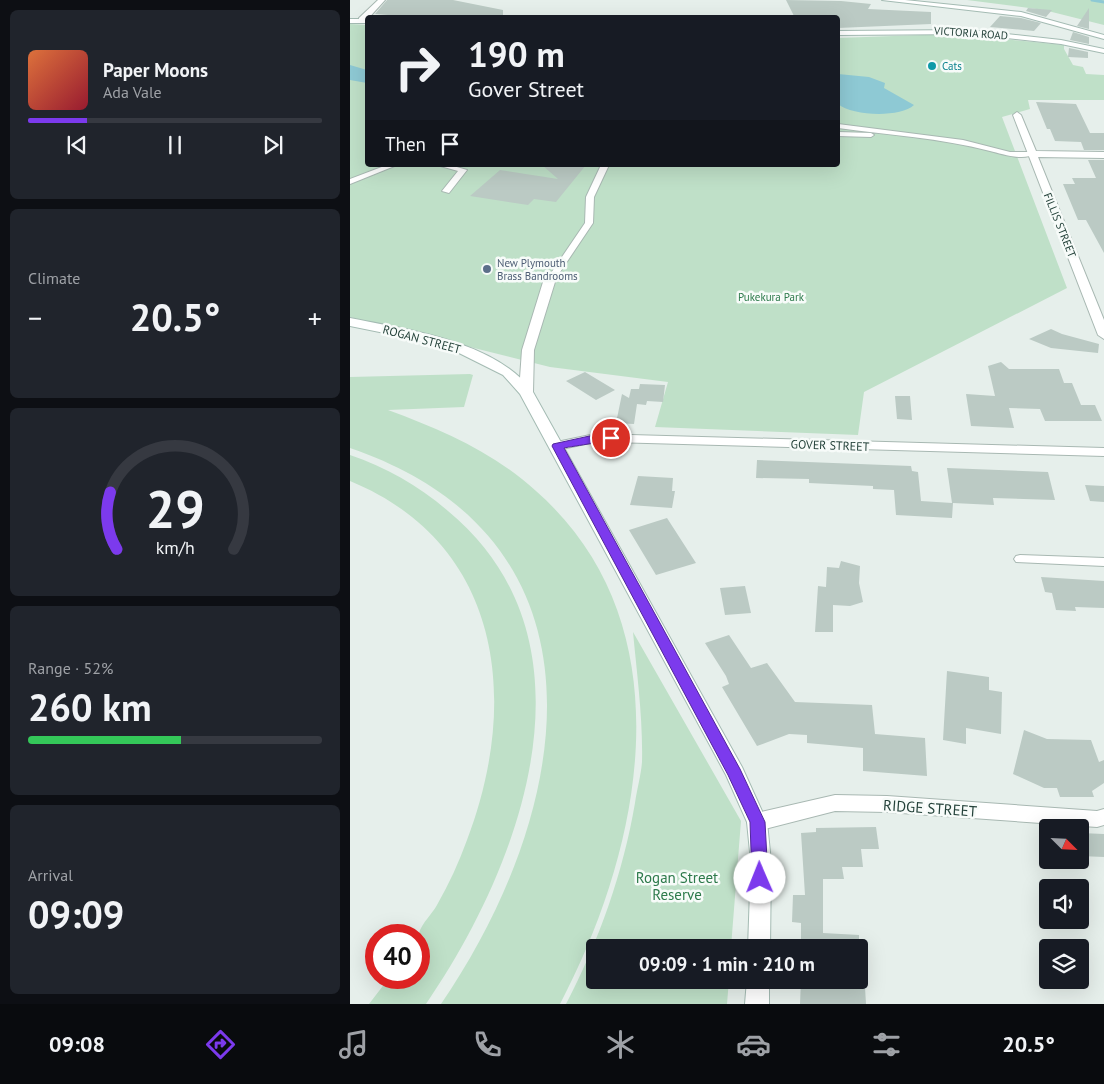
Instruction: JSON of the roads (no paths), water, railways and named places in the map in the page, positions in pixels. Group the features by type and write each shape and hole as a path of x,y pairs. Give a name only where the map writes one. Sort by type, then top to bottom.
{"street":[{"path":"369,15 382,0"},
{"path":"885,0 1021,14 1104,37"},
{"path":"350,21 365,20"},
{"name":"VICTORIA ROAD","path":"840,34 969,32 1061,42 1104,51"},
{"name":"FILLIS STREET","path":"1017,114 1031,154 1104,336"},
{"path":"1031,154 1104,155"},
{"path":"526,392 524,373 531,330 549,282"},
{"name":"ROGAN STREET","path":"350,322 417,336 463,350 508,372 526,392 735,773 758,822 760,862 759,939"},
{"name":"GOVER STREET","path":"557,446 603,438 1104,452"},
{"name":"RIDGE STREET","path":"758,822 835,803 887,804 1097,819 1104,817"},
{"path":"757,1004 758,989"}],"lane":[{"path":"840,126 963,142 1010,154 1031,154"},
{"path":"840,134 908,136"},
{"path":"350,182 388,167"},
{"path":"446,191 463,170 450,167"},
{"path":"549,282 588,224 590,197 604,167"},
{"path":"1020,559 1104,562"}],"water":[{"path":"350,65 365,69 365,83 350,80"},
{"path":"840,74 869,77 885,83 884,88 914,105 898,112 887,114 865,113 840,105"}],"waterway":[{"path":"1092,0 1104,2"}],"place":[{"name":"Cats","path":"932,66"},
{"name":"New Plymouth Brass Bandrooms","path":"487,269"}],"park label":[{"name":"Pukekura Park","path":"771,297"},
{"name":"Rogan Street Reserve","path":"677,886"}]}
